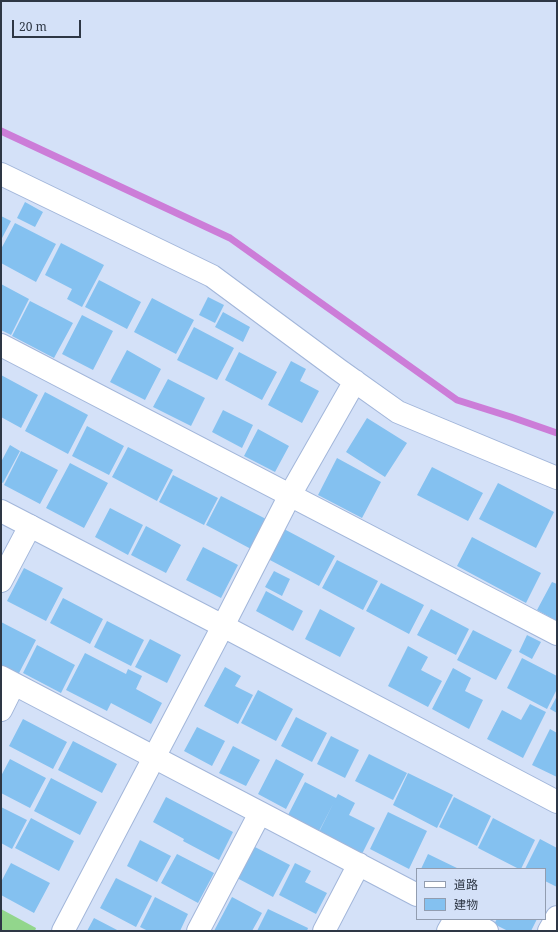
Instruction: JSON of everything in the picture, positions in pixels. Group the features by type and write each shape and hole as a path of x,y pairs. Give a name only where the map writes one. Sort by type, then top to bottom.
{"street":[{"path":"1,174 212,276 398,412 557,478"},
{"path":"1,345 557,634"},
{"path":"63,931 290,495 355,381"},
{"path":"1,511 557,802"},
{"path":"1,581 30,526"},
{"path":"1,710 8,681 416,894"},
{"path":"198,931 260,813"},
{"path":"324,931 359,864"},
{"path":"549,931 557,917"},
{"path":"448,931 454,920"},
{"path":"466,920 487,931"}],"green space":[{"path":"1,909 36,928 35,931 1,931"}],"building":[{"path":"25,202 43,212 35,227 17,218"},
{"path":"1,216 11,221 1,240"},
{"path":"15,223 56,244 36,282 1,263 1,249"},
{"path":"61,243 104,265 82,307 67,299 72,289 45,275"},
{"path":"99,280 141,302 127,329 85,307"},
{"path":"1,284 29,299 11,335 1,330"},
{"path":"208,297 224,305 215,323 199,315"},
{"path":"152,298 194,320 176,354 134,332"},
{"path":"30,301 73,323 54,358 12,336"},
{"path":"223,312 250,327 243,342 215,327"},
{"path":"82,315 113,331 93,370 62,354"},
{"path":"194,327 234,348 217,380 177,360"},
{"path":"127,350 161,369 145,400 110,382"},
{"path":"239,352 277,372 262,400 225,380"},
{"path":"291,361 306,369 300,381 319,391 302,423 268,405"},
{"path":"1,375 38,395 21,428 1,417"},
{"path":"168,379 205,398 191,426 153,407"},
{"path":"45,392 88,415 68,454 25,431"},
{"path":"223,410 253,425 242,448 212,432"},
{"path":"367,418 407,443 385,477 346,452"},
{"path":"87,426 124,446 109,475 72,456"},
{"path":"258,429 289,446 275,472 244,456"},
{"path":"10,445 20,451 3,483 1,482 1,462"},
{"path":"128,447 173,470 157,501 112,477"},
{"path":"21,451 58,470 40,504 4,485"},
{"path":"337,458 381,482 362,518 318,495"},
{"path":"70,463 108,483 84,528 46,508"},
{"path":"432,467 483,493 468,521 417,495"},
{"path":"173,475 218,498 204,525 159,502"},
{"path":"498,483 554,512 536,548 479,519"},
{"path":"221,496 266,519 251,549 206,525"},
{"path":"110,508 143,525 128,555 95,537"},
{"path":"146,526 181,545 166,573 131,555"},
{"path":"284,529 335,556 319,586 268,559"},
{"path":"472,537 541,573 526,603 457,566"},
{"path":"203,547 238,565 221,598 186,580"},
{"path":"337,560 378,581 363,610 322,588"},
{"path":"24,568 63,588 46,621 7,601"},
{"path":"274,571 290,579 282,596 265,587"},
{"path":"552,582 557,584 557,621 537,610"},
{"path":"381,583 424,605 409,634 366,611"},
{"path":"266,591 303,611 293,631 256,611"},
{"path":"63,598 103,619 90,644 50,623"},
{"path":"320,609 355,628 340,657 305,639"},
{"path":"431,609 469,629 456,655 417,635"},
{"path":"107,621 144,640 131,666 94,647"},
{"path":"1,622 36,640 17,677 1,669"},
{"path":"473,630 512,650 496,680 457,660"},
{"path":"527,635 541,642 532,659 519,652"},
{"path":"150,639 181,655 167,683 135,667"},
{"path":"37,645 75,665 61,693 23,673"},
{"path":"408,646 428,657 421,670 442,681 428,707 388,686"},
{"path":"85,653 126,674 128,669 142,676 136,689 162,703 151,724 111,703 107,711 66,690"},
{"path":"522,658 557,676 557,689 547,709 507,688"},
{"path":"225,667 241,676 235,686 253,695 238,724 204,706"},
{"path":"453,668 471,678 465,691 483,700 469,729 432,709"},
{"path":"258,690 293,709 276,741 241,723"},
{"path":"557,696 557,713 550,709"},
{"path":"530,704 546,712 523,758 487,739 502,710 521,720"},
{"path":"296,717 327,733 312,762 281,746"},
{"path":"23,719 67,742 53,769 9,746"},
{"path":"197,727 225,741 212,766 184,751"},
{"path":"550,729 557,733 557,777 532,765"},
{"path":"331,736 359,750 345,778 317,764"},
{"path":"73,741 117,764 102,793 58,770"},
{"path":"233,746 260,760 246,786 219,773"},
{"path":"369,754 407,773 393,800 355,781"},
{"path":"10,759 46,778 30,808 1,793 1,776"},
{"path":"276,759 304,774 286,809 258,794"},
{"path":"408,773 453,795 437,828 393,805"},
{"path":"51,778 97,802 80,835 34,811"},
{"path":"305,782 336,798 338,794 355,803 349,815 375,828 361,856 318,834 333,804 318,833 287,817"},
{"path":"166,797 233,832 219,860 183,841 184,839 153,822"},
{"path":"454,797 491,816 477,846 439,827"},
{"path":"1,807 27,820 12,849 1,843"},
{"path":"388,812 427,831 409,869 370,849"},
{"path":"31,818 74,841 59,871 15,848"},
{"path":"493,818 535,840 521,868 517,868 478,848"},
{"path":"540,839 557,848 557,887 546,882 546,868 526,868"},
{"path":"140,840 171,856 157,882 127,866"},
{"path":"253,846 290,865 273,897 237,878"},
{"path":"177,854 214,873 198,903 161,883"},
{"path":"428,854 457,868 421,868"},
{"path":"11,863 50,883 34,913 1,895 1,882"},
{"path":"295,863 311,871 305,882 327,893 316,914 279,895"},
{"path":"116,878 152,896 136,927 100,908"},
{"path":"155,897 188,914 180,931 148,931 140,927"},
{"path":"232,897 262,913 252,931 214,931"},
{"path":"268,909 308,928 307,931 257,931"},
{"path":"94,918 119,931 87,931"},
{"path":"496,920 536,920 531,931 508,931 494,924"}],"waterway":[{"path":"1,131 230,238 457,400 557,433"}]}
